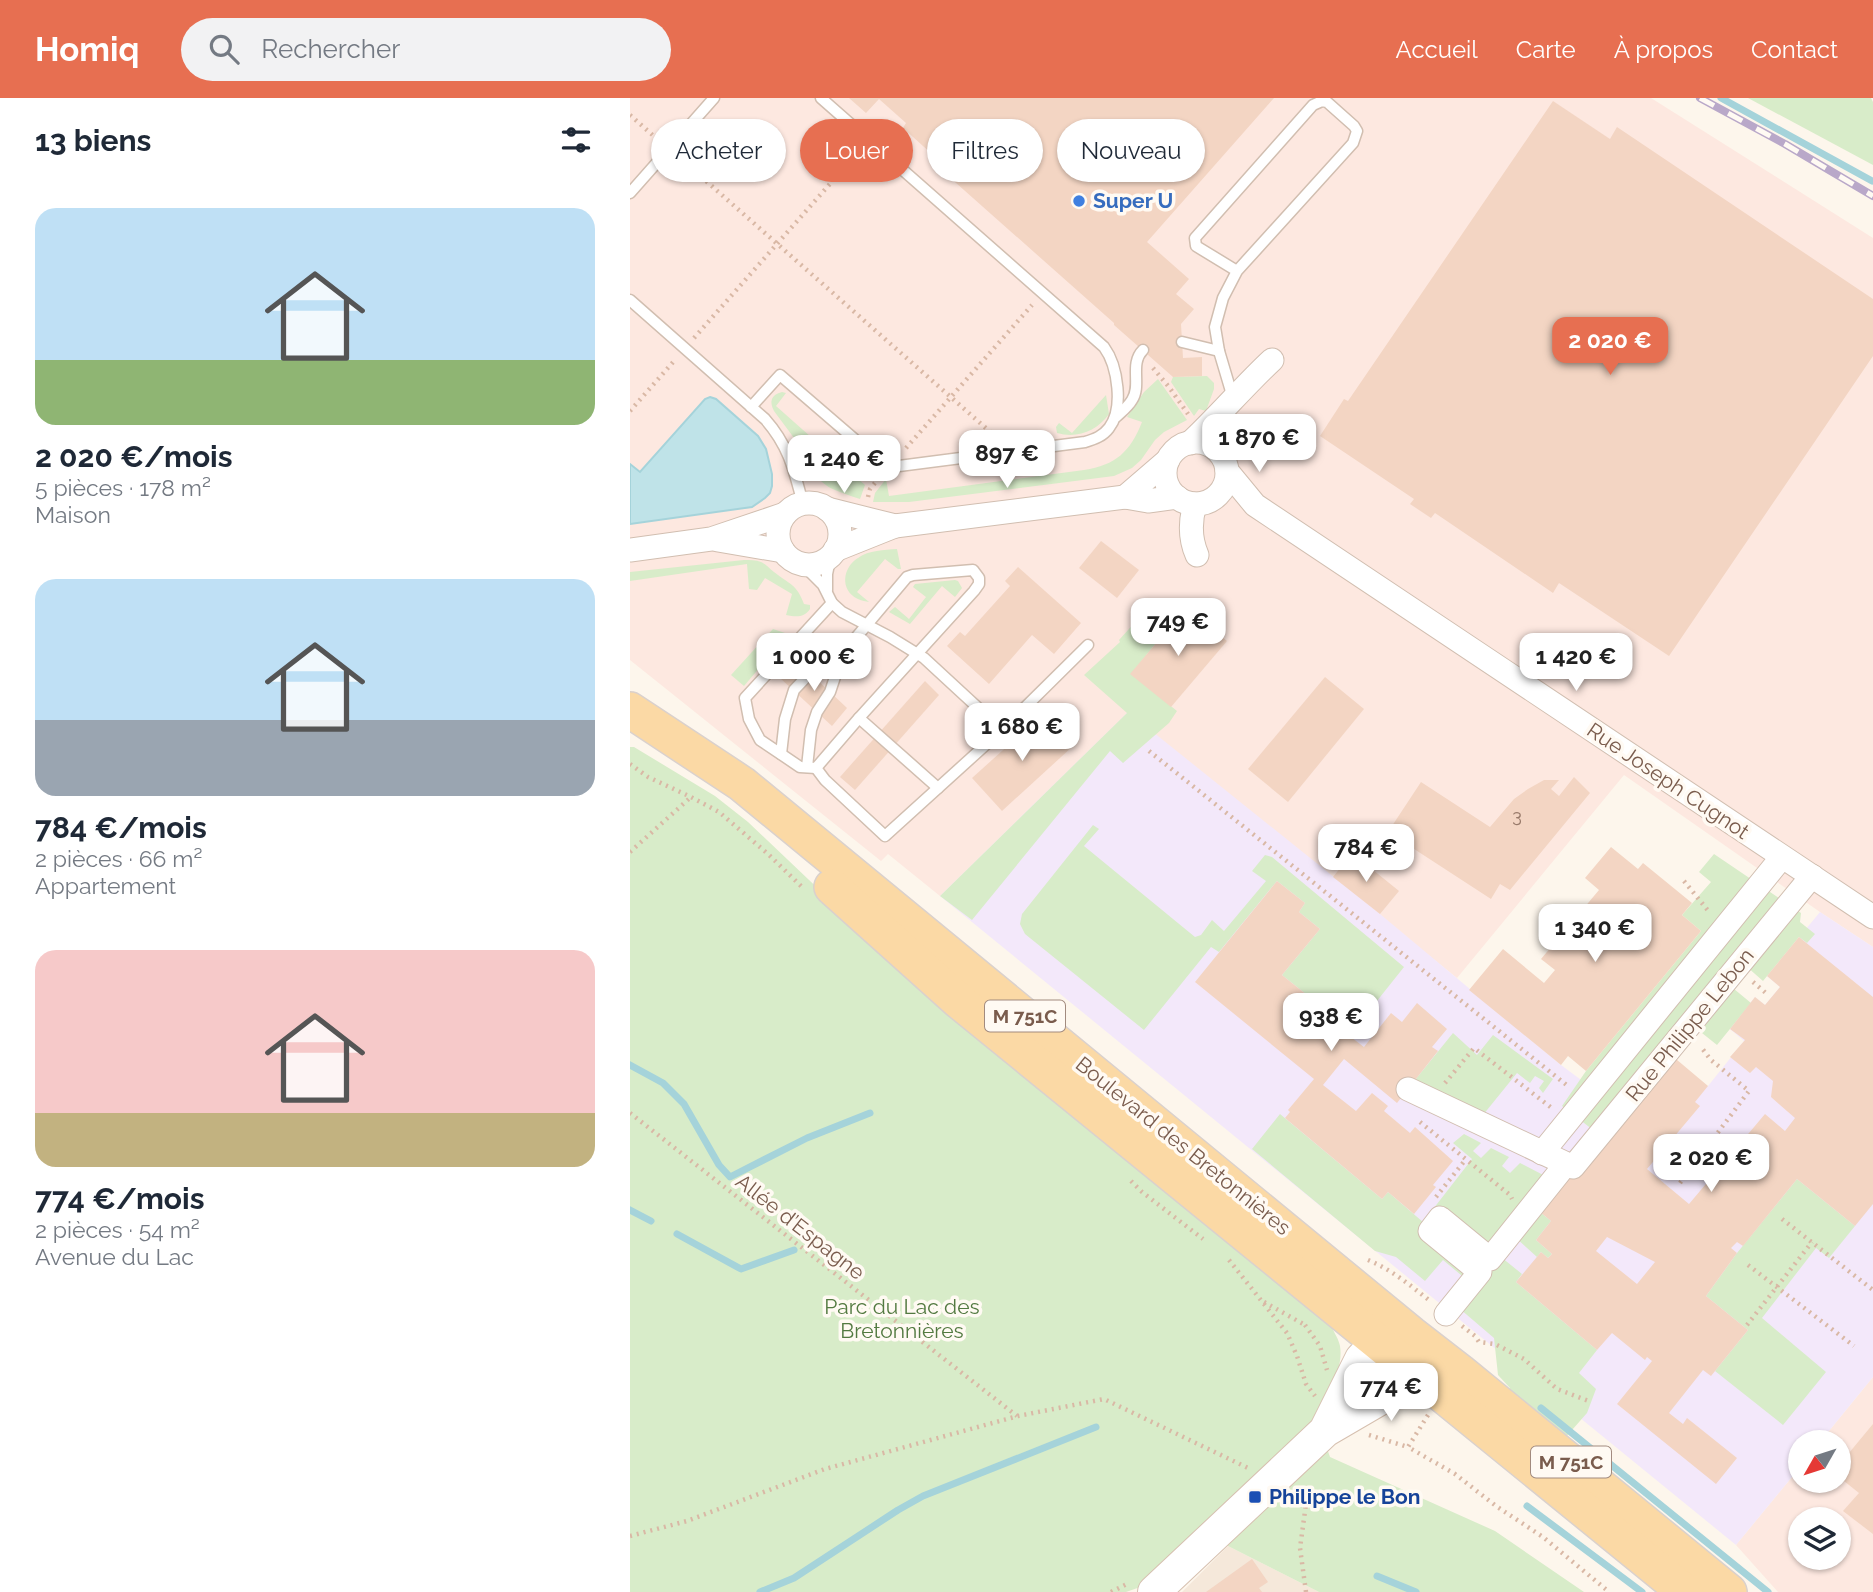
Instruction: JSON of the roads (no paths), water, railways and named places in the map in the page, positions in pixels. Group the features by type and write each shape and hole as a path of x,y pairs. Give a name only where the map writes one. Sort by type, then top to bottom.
{"main road":[{"name":"Boulevard des Bretonnières","path":"630,710 742,784 1410,1351 1442,1394 1685,1592"},
{"name":"Boulevard des Bretonnières","path":"630,732 670,755 762,823 959,1001 1377,1342 1410,1351 1460,1371 1729,1592"}],"street":[{"path":"1125,497 1174,452 1190,443 1272,360"},
{"path":"1168,460 1165,470 1170,490 1195,500 1223,486 1225,408"},
{"path":"1190,443 1209,445 1218,452 1225,465"},
{"name":"Rue Joseph Cugnot","path":"1225,465 1255,505 1873,917"},
{"name":"Rue Joseph Cugnot","path":"833,552 895,526 1125,497 1148,501 1195,500 1255,505"},
{"path":"1195,500 1191,533 1197,555"},
{"path":"630,550 711,540 751,544 808,565 821,562 833,552 840,532 838,523 827,509 812,503 711,540"},
{"path":"793,558 779,542 778,532 780,522 794,509"},
{"name":"Rue Joseph Cugnot","path":"827,509 895,526"},
{"name":"Rue Philippe Lebon","path":"1542,1153 1782,857"},
{"name":"Rue Philippe Lebon","path":"1446,1314 1480,1272 1430,1231 1440,1218 1490,1259 1566,1164 1573,1167 1812,876"},
{"path":"1408,1089 1566,1164"},
{"path":"1317,1438 1361,1360 1377,1342"},
{"path":"1154,1592 1317,1438 1397,1389 1410,1351"}],"lane":[{"path":"630,193 714,98"},
{"path":"821,98 1108,352 1116,377 1116,417"},
{"path":"1225,408 1216,327 1223,298 1237,271 1353,143 1357,131 1327,102 1313,105 1195,238 1196,246 1237,271"},
{"path":"630,300 777,433 786,447 794,509"},
{"path":"1182,342 1219,351"},
{"path":"751,407 780,375 874,456 890,466 1085,442 1098,438 1108,430 1132,400 1137,380 1136,360 1141,352"},
{"path":"833,552 827,575 830,598 745,698 749,719 760,740 800,767 812,768 884,836 1002,730 1088,645"},
{"path":"793,558 823,585 842,612 917,654 1002,730"},
{"path":"972,570 976,572 979,584 812,768 811,730 817,712 830,692 844,653 866,625 907,578 913,575 972,570"},
{"path":"781,754 785,719 794,690 810,673 844,653"},
{"path":"859,718 938,788"}],"water":[{"path":"705,399 716,399 758,436 766,449 772,474 770,493 752,507 630,524 630,464 640,472"}],"waterway":[{"path":"1721,98 1872,181"},
{"path":"630,1065 663,1083 684,1104 719,1165 730,1177 807,1138 870,1113"},
{"path":"630,1210 651,1221"},
{"path":"677,1234 741,1269 794,1250"},
{"path":"1541,1408 1768,1592"},
{"path":"760,1592 794,1578 923,1496 1096,1427"},
{"path":"1527,1506 1642,1592"},
{"path":"1377,1576 1416,1592"}],"railway":[{"path":"1700,98 1873,196"}],"place":[{"name":"Super U","path":"1079,201"},
{"name":"Philippe le Bon","path":"1255,1497"}],"park label":[{"name":"Parc du Lac des Bretonnières","path":"902,1319"}]}
